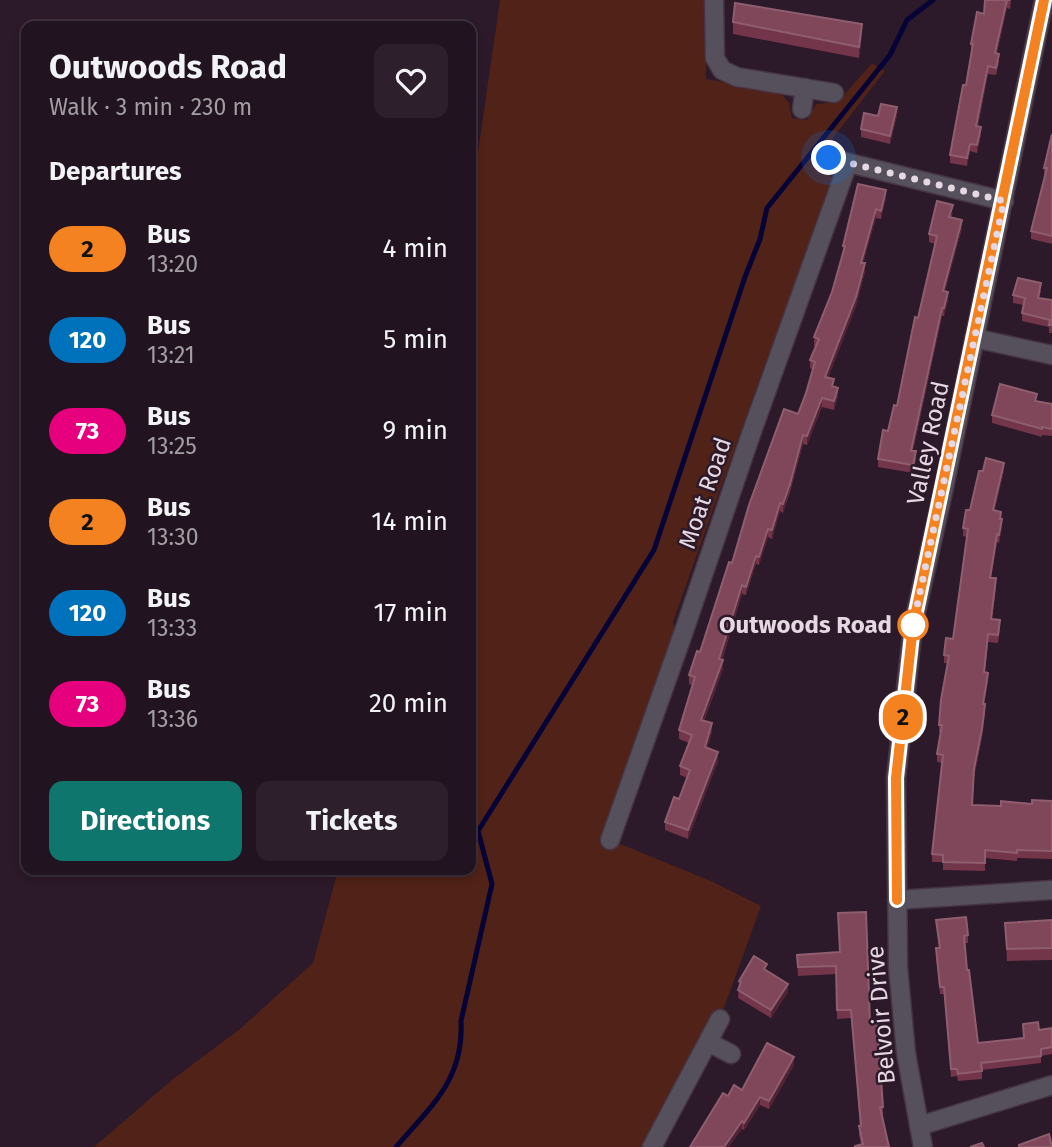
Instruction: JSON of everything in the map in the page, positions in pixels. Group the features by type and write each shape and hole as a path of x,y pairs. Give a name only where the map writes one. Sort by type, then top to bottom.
{"street":[{"path":"714,0 715,58 722,70 737,77 835,93"},
{"name":"Valley Road","path":"897,900 896,778 913,626 1004,201 1045,33 1044,0"},
{"path":"803,109 805,89"},
{"path":"829,158 1004,201"},
{"name":"Moat Road","path":"610,839 848,163"},
{"path":"974,338 1052,355"},
{"path":"897,900 1052,890"},
{"name":"Belvoir Drive","path":"897,900 898,967 906,1053 923,1147"},
{"path":"652,1147 720,1019"},
{"path":"708,1042 731,1054"},
{"path":"919,1126 1052,1085"}],"shaded area":[{"path":"500,0 707,0 706,79 779,91 789,103 792,118 807,120 816,104 838,102 872,63 885,71 832,139 820,165 828,169 834,184 775,350 768,355 673,622 676,632 601,836 713,882 761,906 720,1019 657,1147 94,1147 173,1079 240,1029 313,963 337,875 476,875 477,159"}],"building":[{"path":"985,0 1007,0 995,53 999,54 996,68 988,66 976,126 981,127 977,145 970,144 967,158 950,155 963,85 966,85 977,12 984,14"},
{"path":"735,3 862,24 859,47 733,22"},
{"path":"881,104 897,107 890,136 861,129 864,113 878,116"},
{"path":"1052,134 1052,236 1031,231 1047,168 1044,168"},
{"path":"858,184 886,190 881,211 876,209 861,263 865,263 856,297 825,377 834,379 832,386 838,388 834,401 822,398 807,436 803,435 783,504 780,503 772,530 768,529 746,587 742,585 719,659 723,660 701,720 712,723 705,747 718,752 688,830 665,822 674,797 679,799 690,770 680,766 692,735 679,730 695,677 689,675 697,651 700,652 729,562 732,563 749,505 784,409 798,414 806,393 815,362 810,360 819,339 814,337 832,292"},
{"path":"937,201 953,205 949,217 962,220 943,291 948,292 942,308 911,451 916,451 913,465 878,459 883,430 888,431 894,405 897,406 915,317 918,318 937,236 929,234"},
{"path":"1018,278 1041,283 1038,298 1052,300 1052,325 1049,325 1050,320 1022,313 1025,298 1013,295"},
{"path":"1000,384 1037,394 1035,401 1052,404 1052,429 1042,429 992,415"},
{"path":"986,458 1004,463 993,510 1001,512 1002,519 990,578 996,578 991,619 1000,620 998,635 988,634 984,672 988,673 982,729 974,769 972,805 1001,806 1001,801 1032,804 1032,800 1052,801 1052,851 1017,850 1017,853 985,850 985,863 943,862 943,855 932,854 943,755 937,754 942,725 939,725 941,700 949,656 944,655 946,638 953,639 968,529 963,528 966,510 970,510 979,471 983,471"},
{"path":"866,912 870,1024 877,1023 883,1107 880,1107 889,1147 855,1147 863,1144 859,1126 851,1010 837,1010 836,966 798,967 797,955 840,952 838,913"},
{"path":"966,917 968,935 964,936 967,970 978,1043 1024,1038 1023,1024 1038,1022 1039,1030 1052,1028 1052,1047 1041,1049 1041,1056 981,1063 982,1071 958,1074 957,1069 951,1069 944,987 940,987 936,948 940,948 936,920"},
{"path":"1052,920 1052,948 1007,949 1005,923"},
{"path":"754,956 767,964 764,969 788,984 771,1010 738,990 739,981"},
{"path":"767,1043 794,1057 769,1101 760,1097 744,1123 742,1121 724,1147 690,1147 723,1093 728,1096 734,1085 742,1090"},
{"path":"1049,1134 1052,1147 1019,1147 1019,1145"}],"waterway":[{"path":"396,1147 443,1091 457,1060 461,1042 461,1021 492,884 478,831 654,550 760,239 767,208 890,55 907,20 933,0"}],"bus line":[{"name":"2","path":"897,900 896,778 913,626 1044,0"}],"place":[{"name":"Outwoods Road","path":"913,625"}],"route":[{"path":"829,158 1004,201 913,625"}]}
